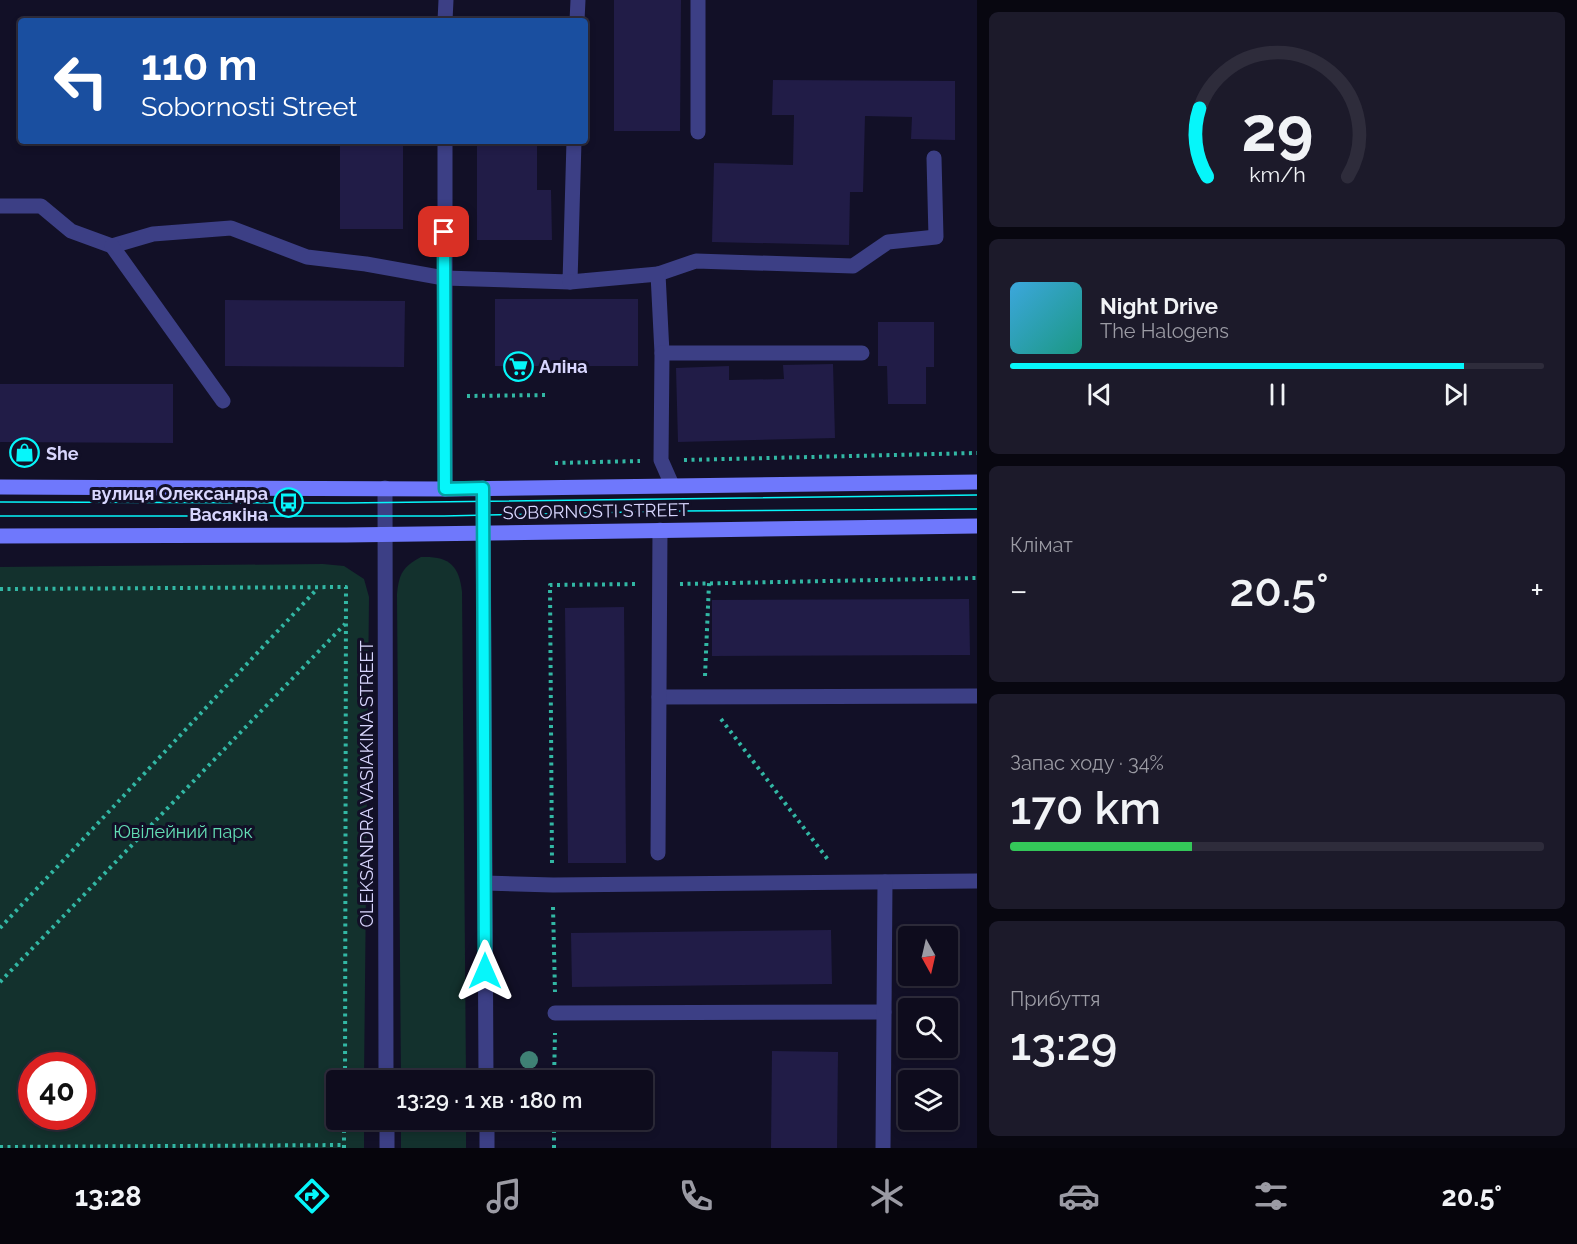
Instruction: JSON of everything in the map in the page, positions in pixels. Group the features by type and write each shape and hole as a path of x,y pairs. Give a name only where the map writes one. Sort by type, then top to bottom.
{"main road":[{"name":"SOBORNOSTI STREET","path":"0,488 445,489 977,482"},
{"name":"SOBORNOSTI STREET","path":"0,536 384,534 977,526"}],"street":[{"path":"446,0 446,18"},
{"path":"577,18 578,0"},
{"path":"698,0 698,132"},
{"path":"445,144 445,489"},
{"path":"570,282 574,144"},
{"path":"112,246 153,234 231,228 307,257 366,264 444,278 570,282 658,274 696,261 853,266 888,243 936,237 934,158"},
{"path":"0,206 41,206 72,231 112,246 223,401"},
{"path":"658,274 662,353 661,460 672,485"},
{"path":"662,353 862,353"},
{"name":"OLEKSANDRA VASIAKINA STREET","path":"385,488 386,1070"},
{"path":"483,488 486,1070"},
{"path":"658,853 660,530"},
{"path":"659,697 977,696"},
{"path":"485,883 553,885 977,881"},
{"path":"884,1148 885,882"},
{"path":"555,1013 884,1012"},
{"path":"387,1130 387,1148"},
{"path":"487,1130 487,1148"}],"path":[{"path":"445,396 549,395"},
{"path":"549,463 977,453"},
{"path":"709,583 704,697 844,881"},
{"path":"0,589 346,587 345,1070"},
{"path":"0,928 318,588"},
{"path":"0,982 346,623"},
{"path":"0,1147 344,1146 344,1130"},
{"path":"554,1130 554,1148"}],"green space":[{"path":"421,557 431,557 451,564 458,575 462,592 466,1070 401,1070 397,594 403,571"},
{"name":"Ювілейний парк","path":"323,564 344,566 364,579 369,597 364,1070 326,1070 326,1130 364,1130 364,1148 0,1148 0,567"},
{"path":"401,1130 466,1130 466,1148 401,1148"}],"building":[{"path":"614,0 681,0 680,131 614,131"},
{"path":"773,80 955,81 955,140 911,139 912,117 865,116 863,192 850,192 849,245 712,242 714,163 793,165 794,115 772,115"},
{"path":"340,144 403,144 403,229 340,229"},
{"path":"477,144 537,144 537,190 551,190 552,240 477,240"},
{"path":"495,299 638,299 638,366 495,366"},
{"path":"225,300 405,301 404,367 225,366"},
{"path":"878,322 934,322 934,367 926,367 926,404 888,404 887,366 878,366"},
{"path":"833,364 835,438 678,442 676,368 729,366 729,380 784,379 783,365"},
{"path":"0,384 173,384 173,443 0,442"},
{"path":"969,599 970,655 712,656 712,600"},
{"path":"624,607 626,863 568,863 565,608"},
{"path":"831,930 832,984 572,987 571,933"},
{"path":"772,1051 838,1052 837,1148 771,1148"}],"tram line":[{"path":"0,502 346,503 977,495"},
{"path":"0,516 444,516 680,511 977,509"}],"place":[{"name":"Аліна","path":"518,366"},
{"name":"She","path":"25,453"},
{"name":"вулиця Олександра Васякіна","path":"289,503"}],"route":[{"path":"444,232 445,489 483,488 485,971"}]}
